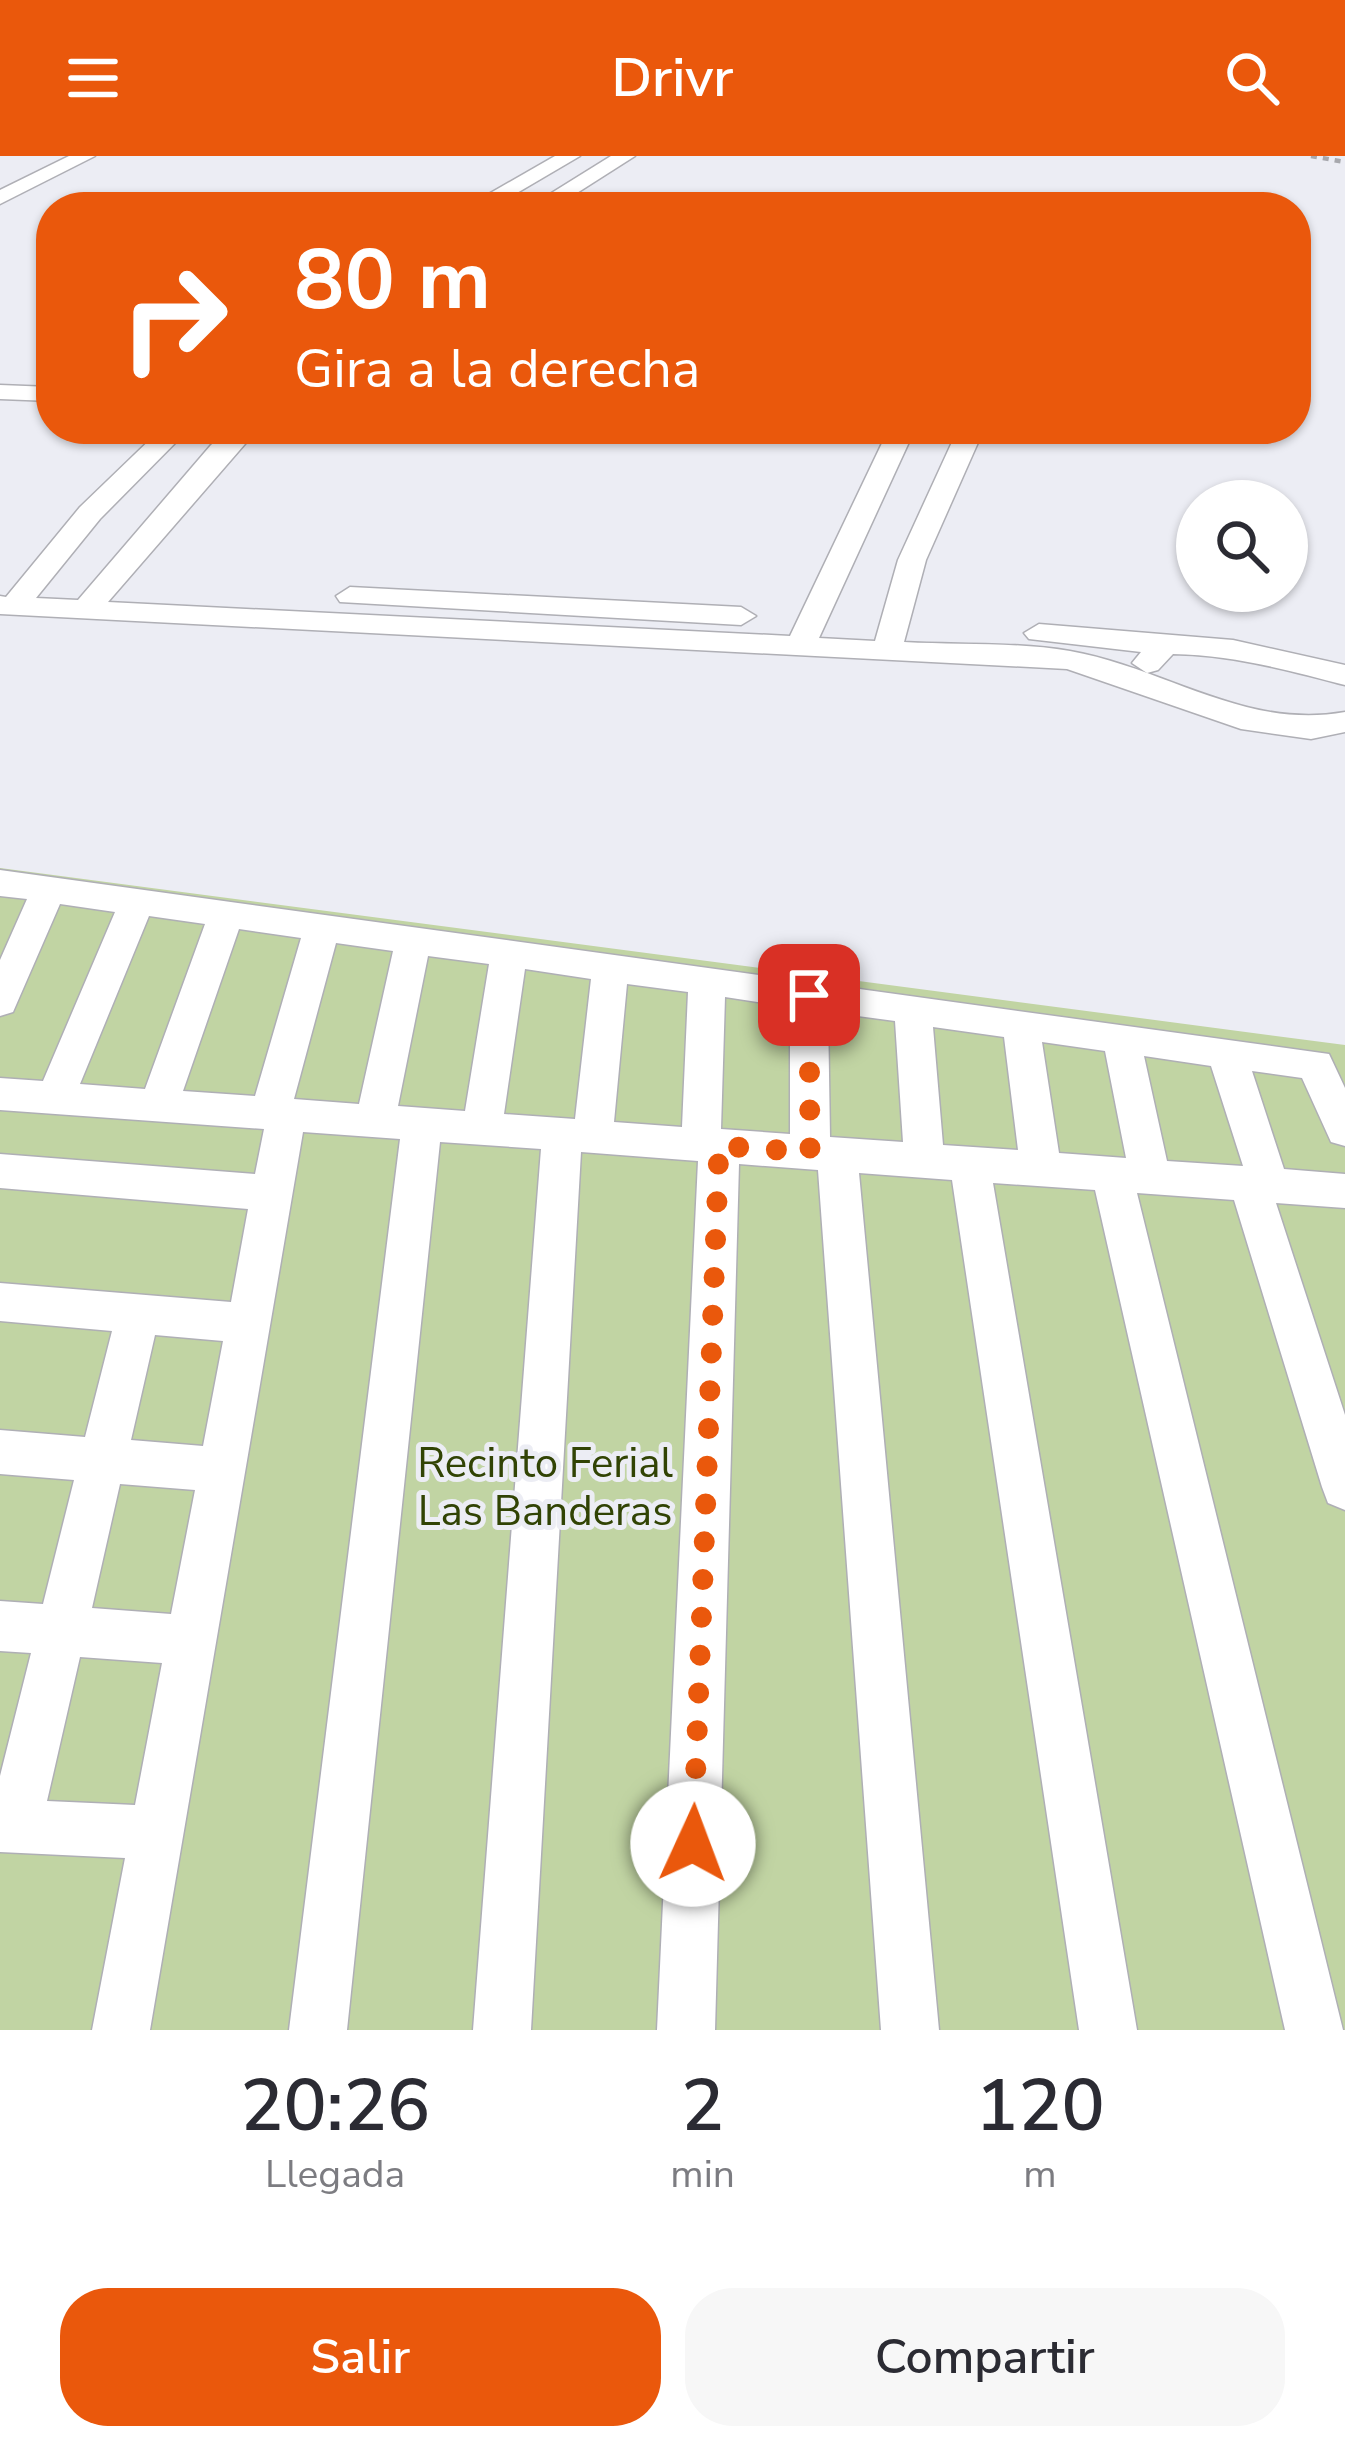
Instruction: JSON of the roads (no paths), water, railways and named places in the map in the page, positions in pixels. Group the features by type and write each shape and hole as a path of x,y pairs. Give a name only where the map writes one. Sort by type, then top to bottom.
{"street":[{"path":"0,198 85,156"},
{"path":"504,192 570,156"},
{"path":"586,156 618,160"},
{"path":"565,192 618,160"},
{"path":"0,392 36,393"},
{"path":"5,596 36,580 90,513 161,444"},
{"path":"86,609 228,444"},
{"path":"807,633 895,444"},
{"path":"890,638 912,560 964,444"},
{"path":"36,580 890,638 1125,638 1298,659 1345,675"},
{"path":"5,596 86,609 807,633"},
{"path":"890,638 1110,666 1205,710 1277,724 1345,722"},
{"path":"1160,692 1144,672 1148,658 1165,645"},
{"path":"0,883 1315,1065 1345,1130"},
{"path":"0,1002 49,890"},
{"path":"55,1098 137,902"},
{"path":"159,1106 226,914"},
{"path":"121,2030 271,1193 278,1114 322,928"},
{"path":"318,2030 413,940"},
{"path":"482,1129 509,953"},
{"path":"502,2030 577,1136 610,967"},
{"path":"686,2030 710,1145 707,981"},
{"path":"809,995 910,2030"},
{"path":"913,1009 947,1162 1108,2030"},
{"path":"1022,1024 1041,1169"},
{"path":"1121,1038 1131,1176 1314,2030"},
{"path":"1226,1052 1345,1487"},
{"path":"0,1094 1345,1191"},
{"path":"0,1171 271,1193"},
{"path":"0,1301 248,1323"},
{"path":"138,1314 7,1826 155,1833"},
{"path":"0,1452 221,1470"},
{"path":"0,1626 190,1640"}],"park label":[{"name":"Recinto Ferial Las Banderas","path":"545,1487"}]}
